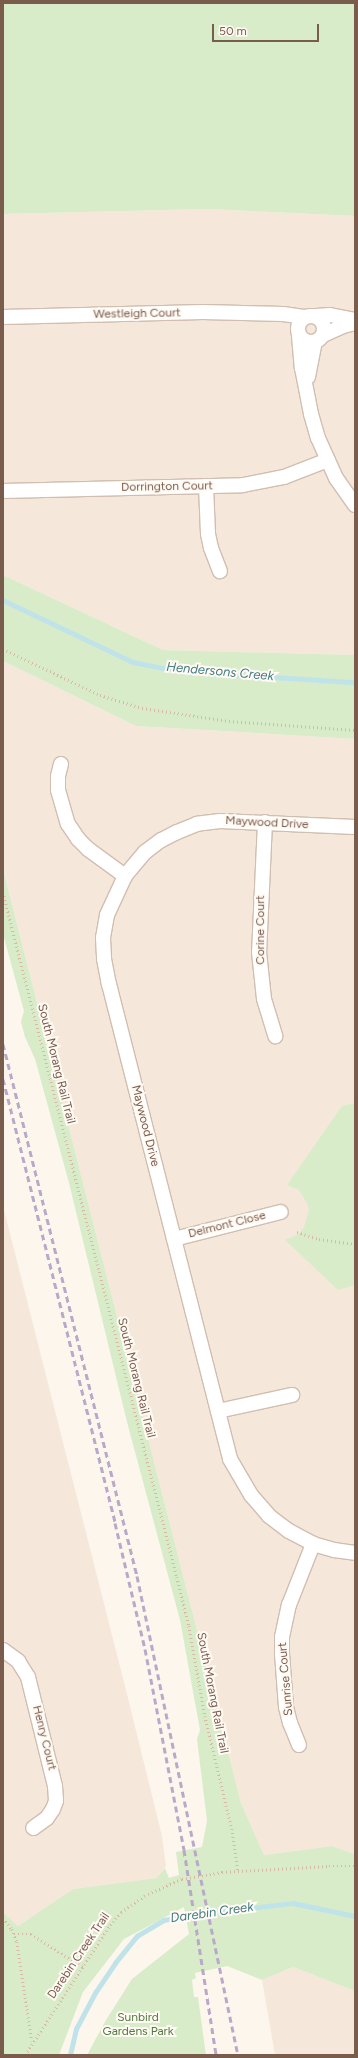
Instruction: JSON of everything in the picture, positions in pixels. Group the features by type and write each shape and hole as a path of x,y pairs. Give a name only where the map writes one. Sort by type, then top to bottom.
{"street":[{"name":"Westleigh Court","path":"3,317 203,312 271,315 288,314 310,317 330,315 355,320"},
{"name":"Westleigh Court","path":"271,315 287,322 298,333"},
{"path":"307,391 309,366 319,339 322,322 310,317 299,323 299,352 307,391 318,438 336,478 355,505"},
{"path":"298,333 306,342 319,339 343,326 355,323"},
{"name":"Dorrington Court","path":"3,491 206,486 262,482 284,477 328,460"},
{"path":"206,486 208,534 211,548 220,571"},
{"path":"61,764 58,776 58,790 68,824 78,839 88,849 125,876"},
{"name":"Maywood Drive","path":"355,827 220,821 197,824 177,832 161,840 145,852 125,876 107,915 103,938 104,959 230,1459 251,1495 268,1516 289,1531 312,1544 334,1550 355,1553"},
{"name":"Corine Court","path":"265,822 259,952 264,999 275,1036"},
{"name":"Delmont Close","path":"174,1239 280,1212"},
{"path":"218,1411 292,1395"},
{"name":"Sunrise Court","path":"299,1745 290,1723 286,1707 282,1637 289,1605 312,1544"},
{"name":"Henry Court","path":"3,1650 18,1661 24,1668 28,1677 56,1786 56,1801 53,1809 47,1818 33,1828"}],"path":[{"path":"3,649 100,695 142,708 229,721 355,730"},
{"name":"South Morang Rail Trail","path":"3,892 178,1576 189,1626 205,1716 228,1809 238,1870"},
{"path":"297,1232 319,1239 355,1244"},
{"name":"Darebin Creek Trail","path":"25,2055 32,2041 115,1918 137,1900 182,1879 238,1870 355,1866"},
{"path":"3,1918 14,1934 22,1967 32,2041"},
{"path":"14,1934 31,1934 83,1967"}],"shaded area":[{"path":"207,209 355,216 355,655 163,650 3,575 3,214"},
{"path":"3,661 136,726 355,739 355,1854 332,1846 264,1855 241,1803 3,869"},
{"path":"3,1206 127,1694 162,1836 166,1866 156,1878 73,1889 18,1926 3,1912"},
{"path":"293,1967 355,1991 355,2055 275,2055 262,1980"}],"green space":[{"path":"3,3 355,3 355,216 207,209 3,214"},
{"path":"3,575 163,650 355,655 355,739 136,726 3,661"},
{"name":"Sunbird Gardens Park","path":"3,869 241,1803 264,1855 332,1846 355,1854 355,1991 293,1967 262,1980 227,1966 195,1973 196,1978 192,1980 194,1997 198,1997 206,2055 87,2055 106,2020 132,1979 189,1934 184,1907 124,1939 83,1992 59,2055 3,2055 3,1912 18,1926 73,1889 156,1878 165,1868 169,1878 179,1875 176,1852 202,1847 207,1821 197,1739 200,1730 180,1620 127,1422 69,1183 35,1059 25,1037 21,1022 24,1011 3,934"},
{"path":"355,1103 355,1285 338,1290 285,1240 298,1234 304,1227 309,1210 307,1203 299,1190 287,1185 342,1106"}],"waterway":[{"name":"Hendersons Creek","path":"3,600 133,662 178,671 355,682"},
{"name":"Darebin Creek","path":"70,2055 76,2029 95,1993 115,1963 137,1936 164,1920 189,1915 293,1903 355,1916"}],"railway":[{"path":"3,1044 137,1576 238,2055"},
{"path":"3,1079 115,1523 145,1649 184,1850 216,2055"}]}
